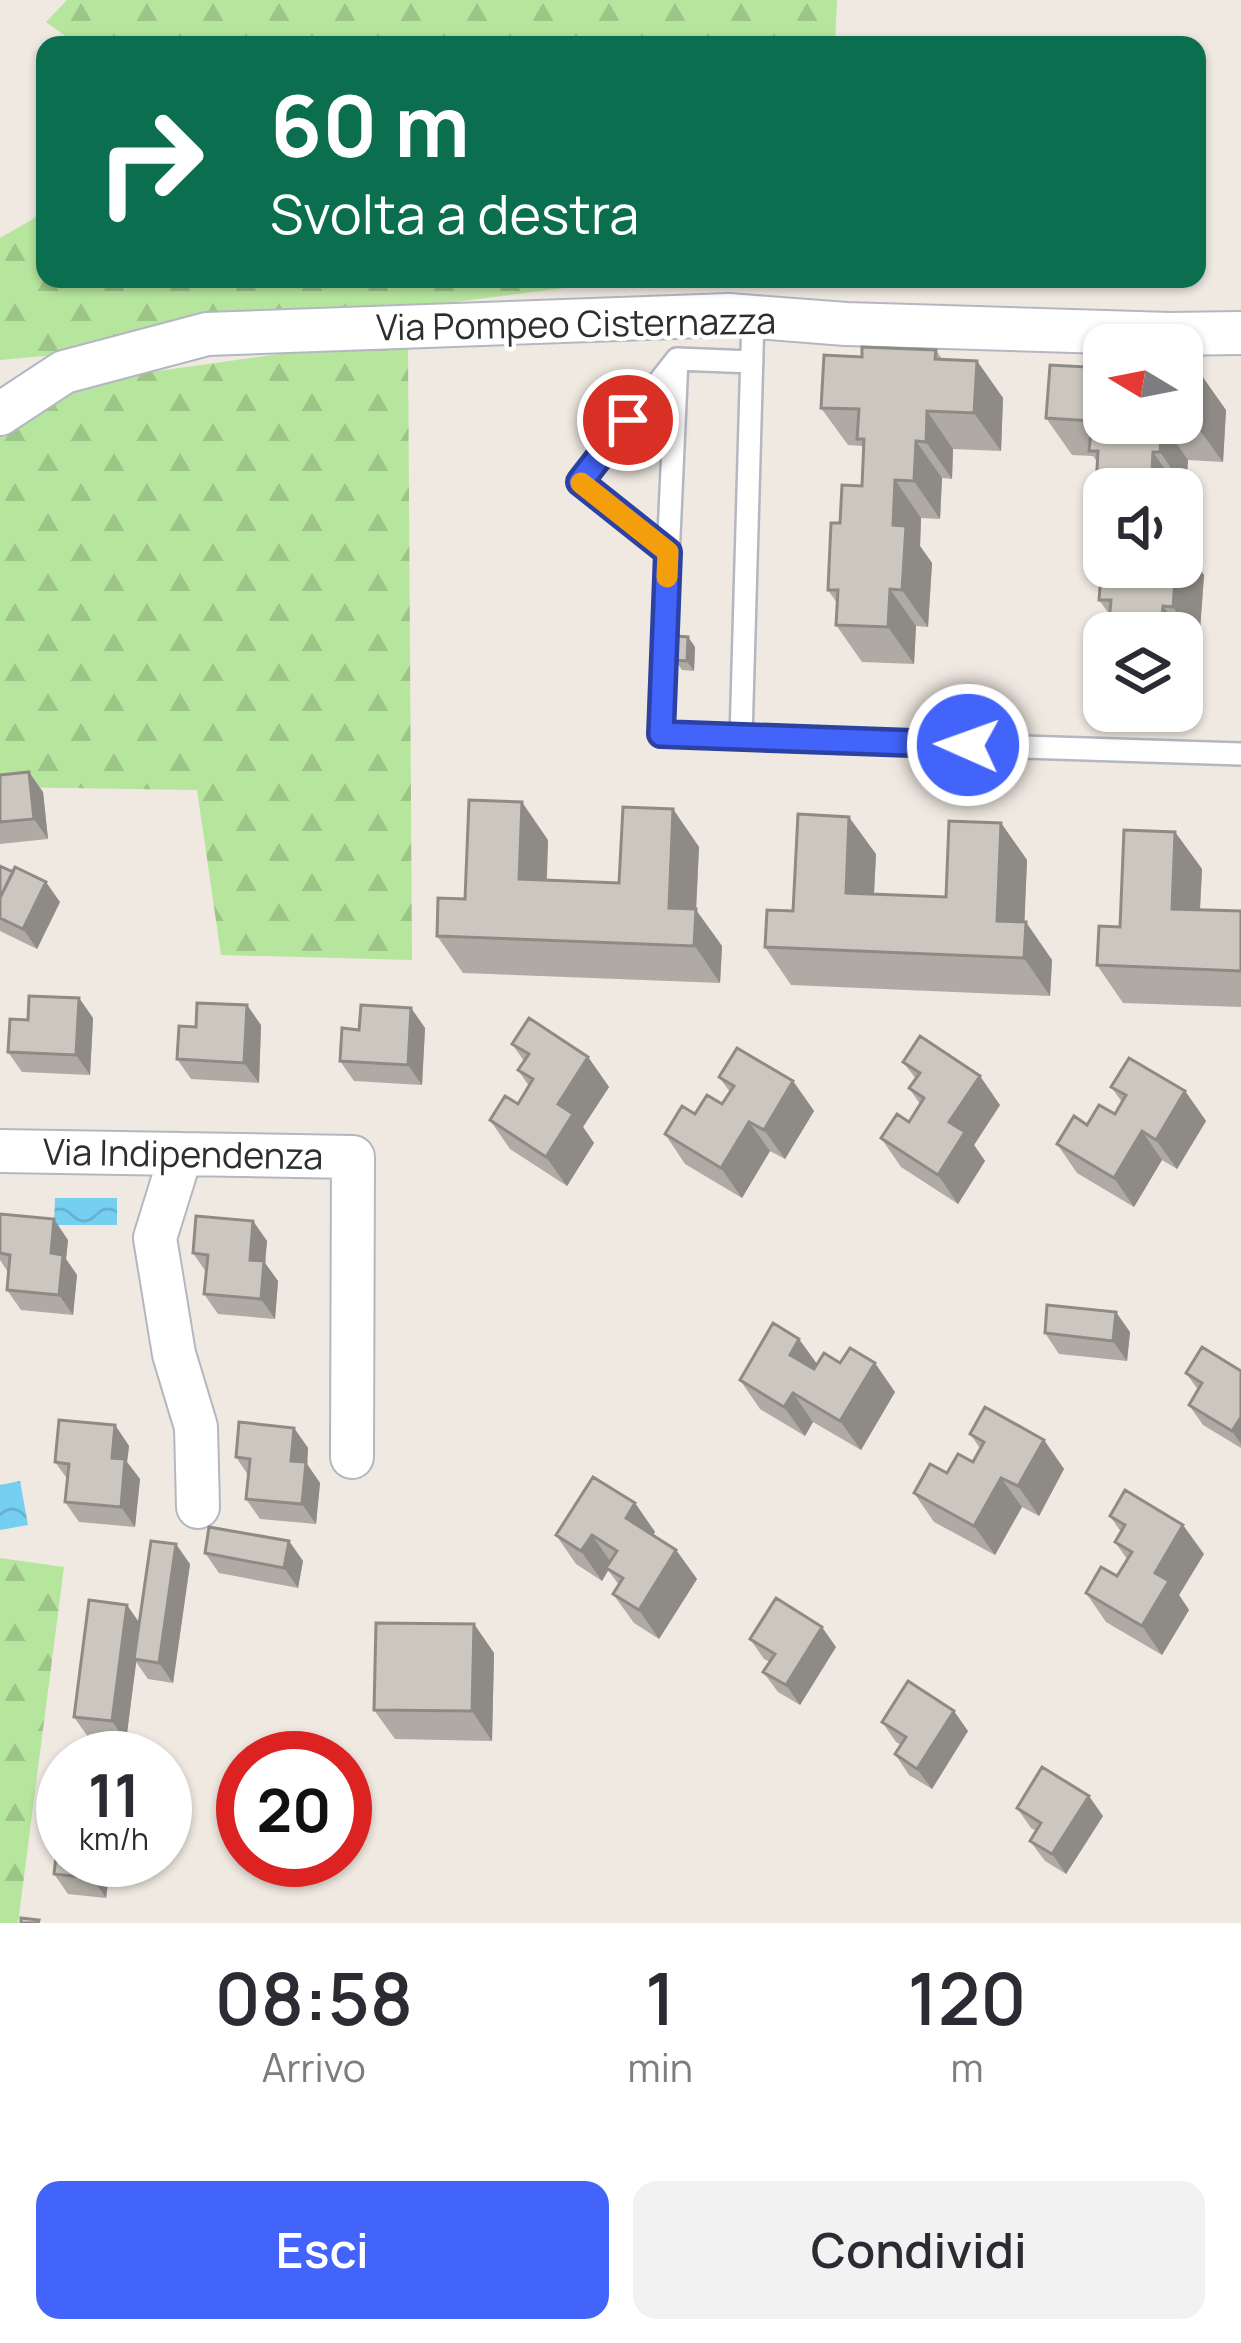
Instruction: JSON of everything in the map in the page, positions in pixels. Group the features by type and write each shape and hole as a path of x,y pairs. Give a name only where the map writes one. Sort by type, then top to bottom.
{"street":[{"name":"Via Pompeo Cisternazza","path":"0,414 64,372 207,334 753,317 846,324 1241,333"},
{"name":"Via Indipendenza","path":"0,1151 353,1157 352,1457"},
{"path":"181,1154 155,1238 174,1354 196,1426 198,1507"}],"lane":[{"path":"742,737 753,317"},
{"path":"677,359 752,362"},
{"path":"668,552 580,482 677,359"},
{"path":"677,359 661,734 1241,754"}],"green space":[{"path":"67,0 837,0 835,36 65,36 46,22"},
{"path":"36,217 36,288 564,288 416,307 204,312 89,352 0,360 0,238"},
{"path":"408,347 412,960 221,955 197,790 0,787 0,421 55,392 101,379 322,348"},
{"path":"0,1558 64,1567 43,1731 36,1731 36,1784 18,1923 0,1923"}],"water":[{"path":"55,1198 117,1198 117,1225 54,1225"},
{"path":"20,1481 28,1525 0,1530 0,1485"}],"building":[{"path":"862,347 936,350 935,359 977,361 974,413 927,411 926,442 916,441 914,481 895,480 893,525 906,526 902,590 890,589 888,627 836,625 838,590 828,590 831,523 840,523 842,485 862,486 864,439 857,439 859,409 821,408 824,355 862,357"},
{"path":"1050,365 1083,367 1083,420 1046,418"},
{"path":"1090,444 1161,444 1160,452 1153,452 1152,468 1097,468 1098,451 1089,451"},
{"path":"1100,588 1174,588 1173,607 1163,606 1163,612 1110,612 1111,600 1099,600"},
{"path":"676,636 688,637 687,661 675,660"},
{"path":"29,772 34,819 0,822 0,775"},
{"path":"469,800 522,802 519,879 619,883 623,807 673,809 669,908 696,909 694,946 437,936 438,898 465,899"},
{"path":"798,814 849,817 846,893 946,897 949,821 1001,823 997,921 1026,922 1024,958 765,947 767,910 793,911"},
{"path":"1124,830 1175,832 1172,909 1241,911 1241,971 1097,965 1099,926 1120,927"},
{"path":"0,866 13,872 0,898"},
{"path":"15,867 46,882 23,929 0,918 0,898"},
{"path":"29,996 79,998 76,1055 8,1052 10,1019 28,1020"},
{"path":"197,1003 247,1005 244,1063 177,1059 179,1026 196,1027"},
{"path":"361,1005 411,1008 408,1065 340,1061 342,1028 359,1030"},
{"path":"529,1018 588,1057 558,1104 573,1114 546,1157 490,1120 505,1096 518,1104 533,1079 518,1070 529,1054 512,1044"},
{"path":"920,1036 980,1076 949,1122 965,1132 938,1175 881,1138 897,1114 909,1122 924,1098 909,1088 920,1073 903,1062"},
{"path":"737,1048 793,1081 764,1130 749,1122 721,1168 665,1134 682,1106 695,1114 707,1095 722,1104 734,1086 719,1077"},
{"path":"1129,1058 1185,1091 1156,1140 1142,1131 1114,1178 1057,1144 1074,1116 1087,1125 1099,1105 1115,1114 1126,1095 1111,1087"},
{"path":"0,1214 54,1219 51,1253 63,1255 59,1295 7,1290 10,1255 0,1253"},
{"path":"196,1216 253,1221 250,1260 264,1261 261,1299 204,1294 208,1255 193,1253"},
{"path":"1047,1305 1116,1312 1113,1341 1045,1333"},
{"path":"773,1323 799,1339 790,1355 814,1369 824,1353 840,1363 850,1348 875,1363 840,1421 793,1393 784,1407 740,1380"},
{"path":"1202,1347 1241,1371 1241,1417 1232,1431 1189,1405 1202,1383 1186,1373"},
{"path":"985,1407 1044,1440 1018,1486 1001,1478 974,1526 914,1493 930,1464 947,1473 958,1454 973,1462 984,1442 970,1434"},
{"path":"59,1420 115,1425 112,1458 125,1459 121,1507 65,1502 69,1464 55,1462"},
{"path":"239,1422 294,1428 291,1461 306,1462 302,1504 246,1499 250,1459 236,1457"},
{"path":"593,1477 635,1503 626,1518 676,1550 639,1610 613,1594 623,1578 606,1568 617,1551 592,1535 581,1551 556,1535"},
{"path":"1125,1490 1183,1525 1155,1573 1169,1581 1142,1626 1086,1593 1101,1567 1117,1576 1132,1552 1115,1542 1125,1525 1110,1516"},
{"path":"209,1527 289,1541 284,1568 205,1553"},
{"path":"151,1541 176,1544 159,1663 134,1659"},
{"path":"776,1598 822,1627 786,1685 763,1672 775,1654 750,1639"},
{"path":"89,1600 127,1605 112,1721 74,1717"},
{"path":"376,1623 474,1624 472,1711 374,1710"},
{"path":"908,1681 954,1711 917,1769 895,1754 906,1737 882,1722"},
{"path":"1042,1767 1089,1796 1052,1854 1030,1841 1041,1823 1017,1808"}],"slow traffic":[{"path":"581,483 668,552 667,577"}],"route":[{"path":"628,420 580,482 668,552 661,734 968,745"}]}
